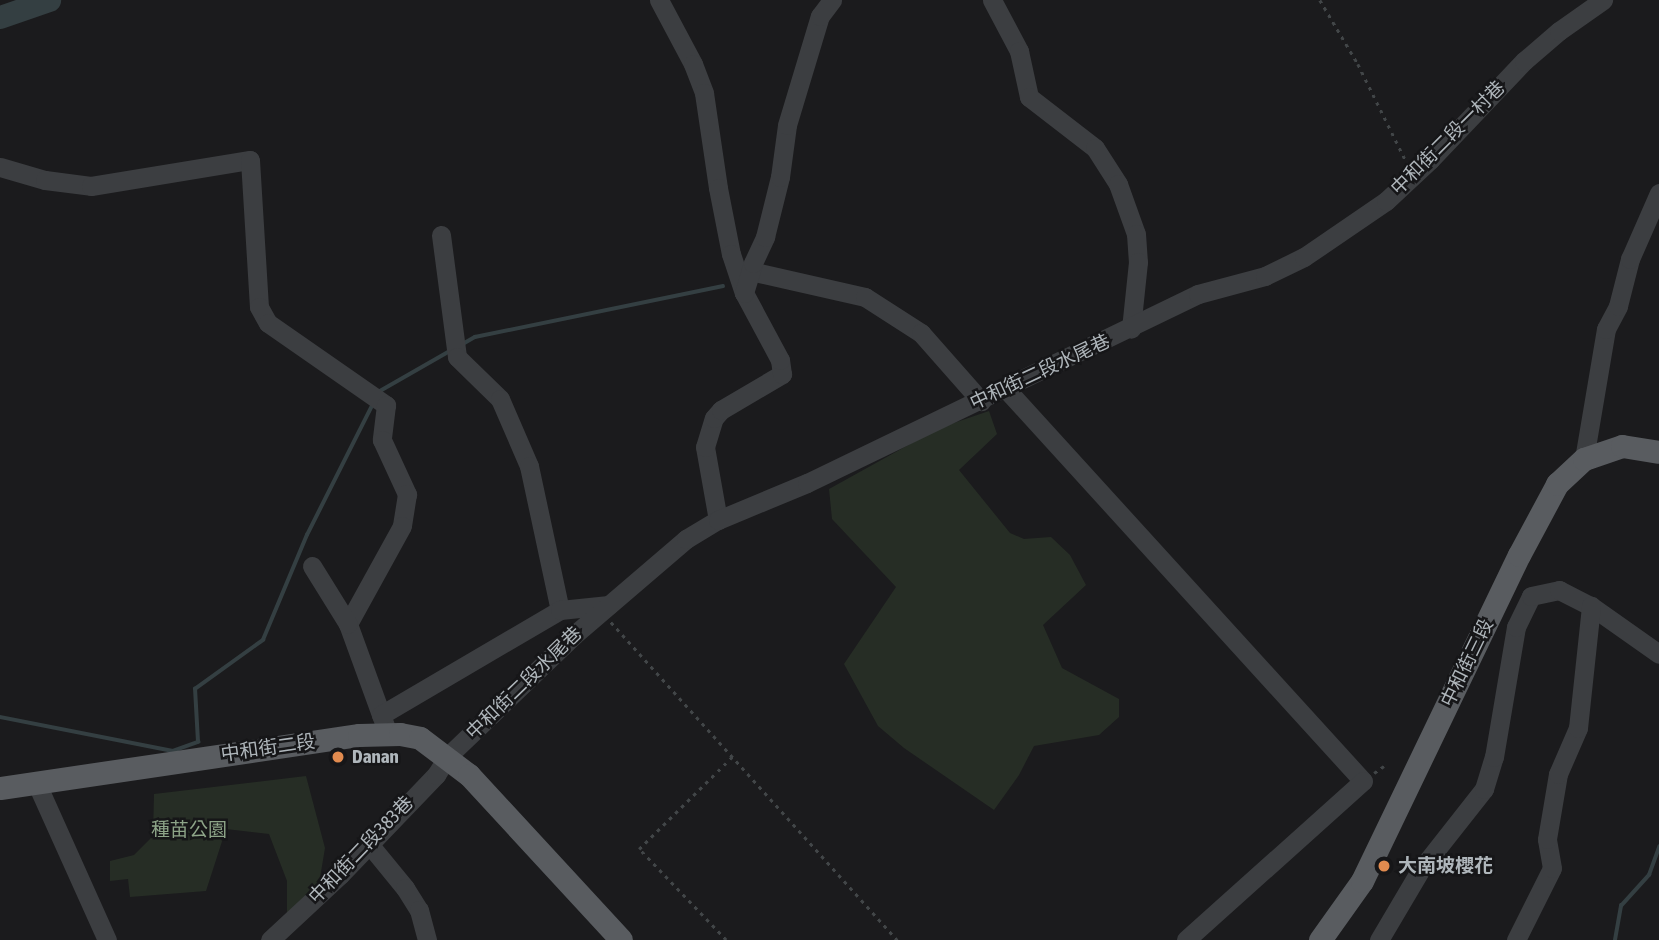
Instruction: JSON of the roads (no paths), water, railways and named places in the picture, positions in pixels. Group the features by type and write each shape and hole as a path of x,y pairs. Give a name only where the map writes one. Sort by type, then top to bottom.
{"main road":[{"name":"中和街三段","path":"1320,940 1362,881 1519,555 1557,484 1584,459 1622,446 1659,452"},
{"name":"中和街二段","path":"0,788 359,735 385,724 420,738 448,756 469,775 621,940"}],"street":[{"path":"659,0 693,64 704,93 731,254 744,293 783,370 779,378 721,410 714,418 705,447 718,520"},
{"path":"744,293 750,271 765,237 780,177 787,125 821,16 832,0"},
{"name":"中和街二段水尾巷","path":"448,756 605,608 686,539 718,520 807,483 1131,329 1138,262 1136,234 1118,184 1095,148 1029,97 1019,51 992,0"},
{"name":"中和街二段一村巷","path":"1131,329 1198,294 1265,276 1304,257 1386,201 1524,61 1559,30 1603,0"},
{"path":"0,167 45,180 91,186 250,160 259,307 268,323 386,405 382,440 407,494 402,526 348,624"},
{"path":"1584,459 1606,329 1618,306 1630,259 1659,193"},
{"path":"441,235 457,356 500,399 529,466 561,610"},
{"path":"750,271 865,297 920,333 981,401"},
{"path":"1006,389 1363,781 1186,940"},
{"path":"312,566 348,624 385,724 561,610 605,608"},
{"name":"中和街三段","path":"1380,940 1422,869 1484,789 1494,757 1516,627 1531,596 1559,590 1591,607 1659,654"},
{"path":"1516,940 1552,868 1547,839 1558,774 1578,728 1591,607"},
{"name":"中和街二段383巷","path":"270,940 436,775 448,756"},
{"path":"37,782 107,940"},
{"path":"369,844 405,888 419,910 427,940"}],"waterway":[{"path":"0,17 49,0"},
{"path":"461,345 475,337 723,286"},
{"path":"380,391 448,352"},
{"path":"0,717 173,751 198,742 195,689 263,640 307,535 373,404"},
{"path":"1615,940 1621,906 1649,875 1659,847"}],"place":[{"name":"Danan","path":"338,757"},
{"name":"大南坡櫻花","path":"1384,866"}],"park label":[{"name":"種苗公園","path":"189,830"}]}
